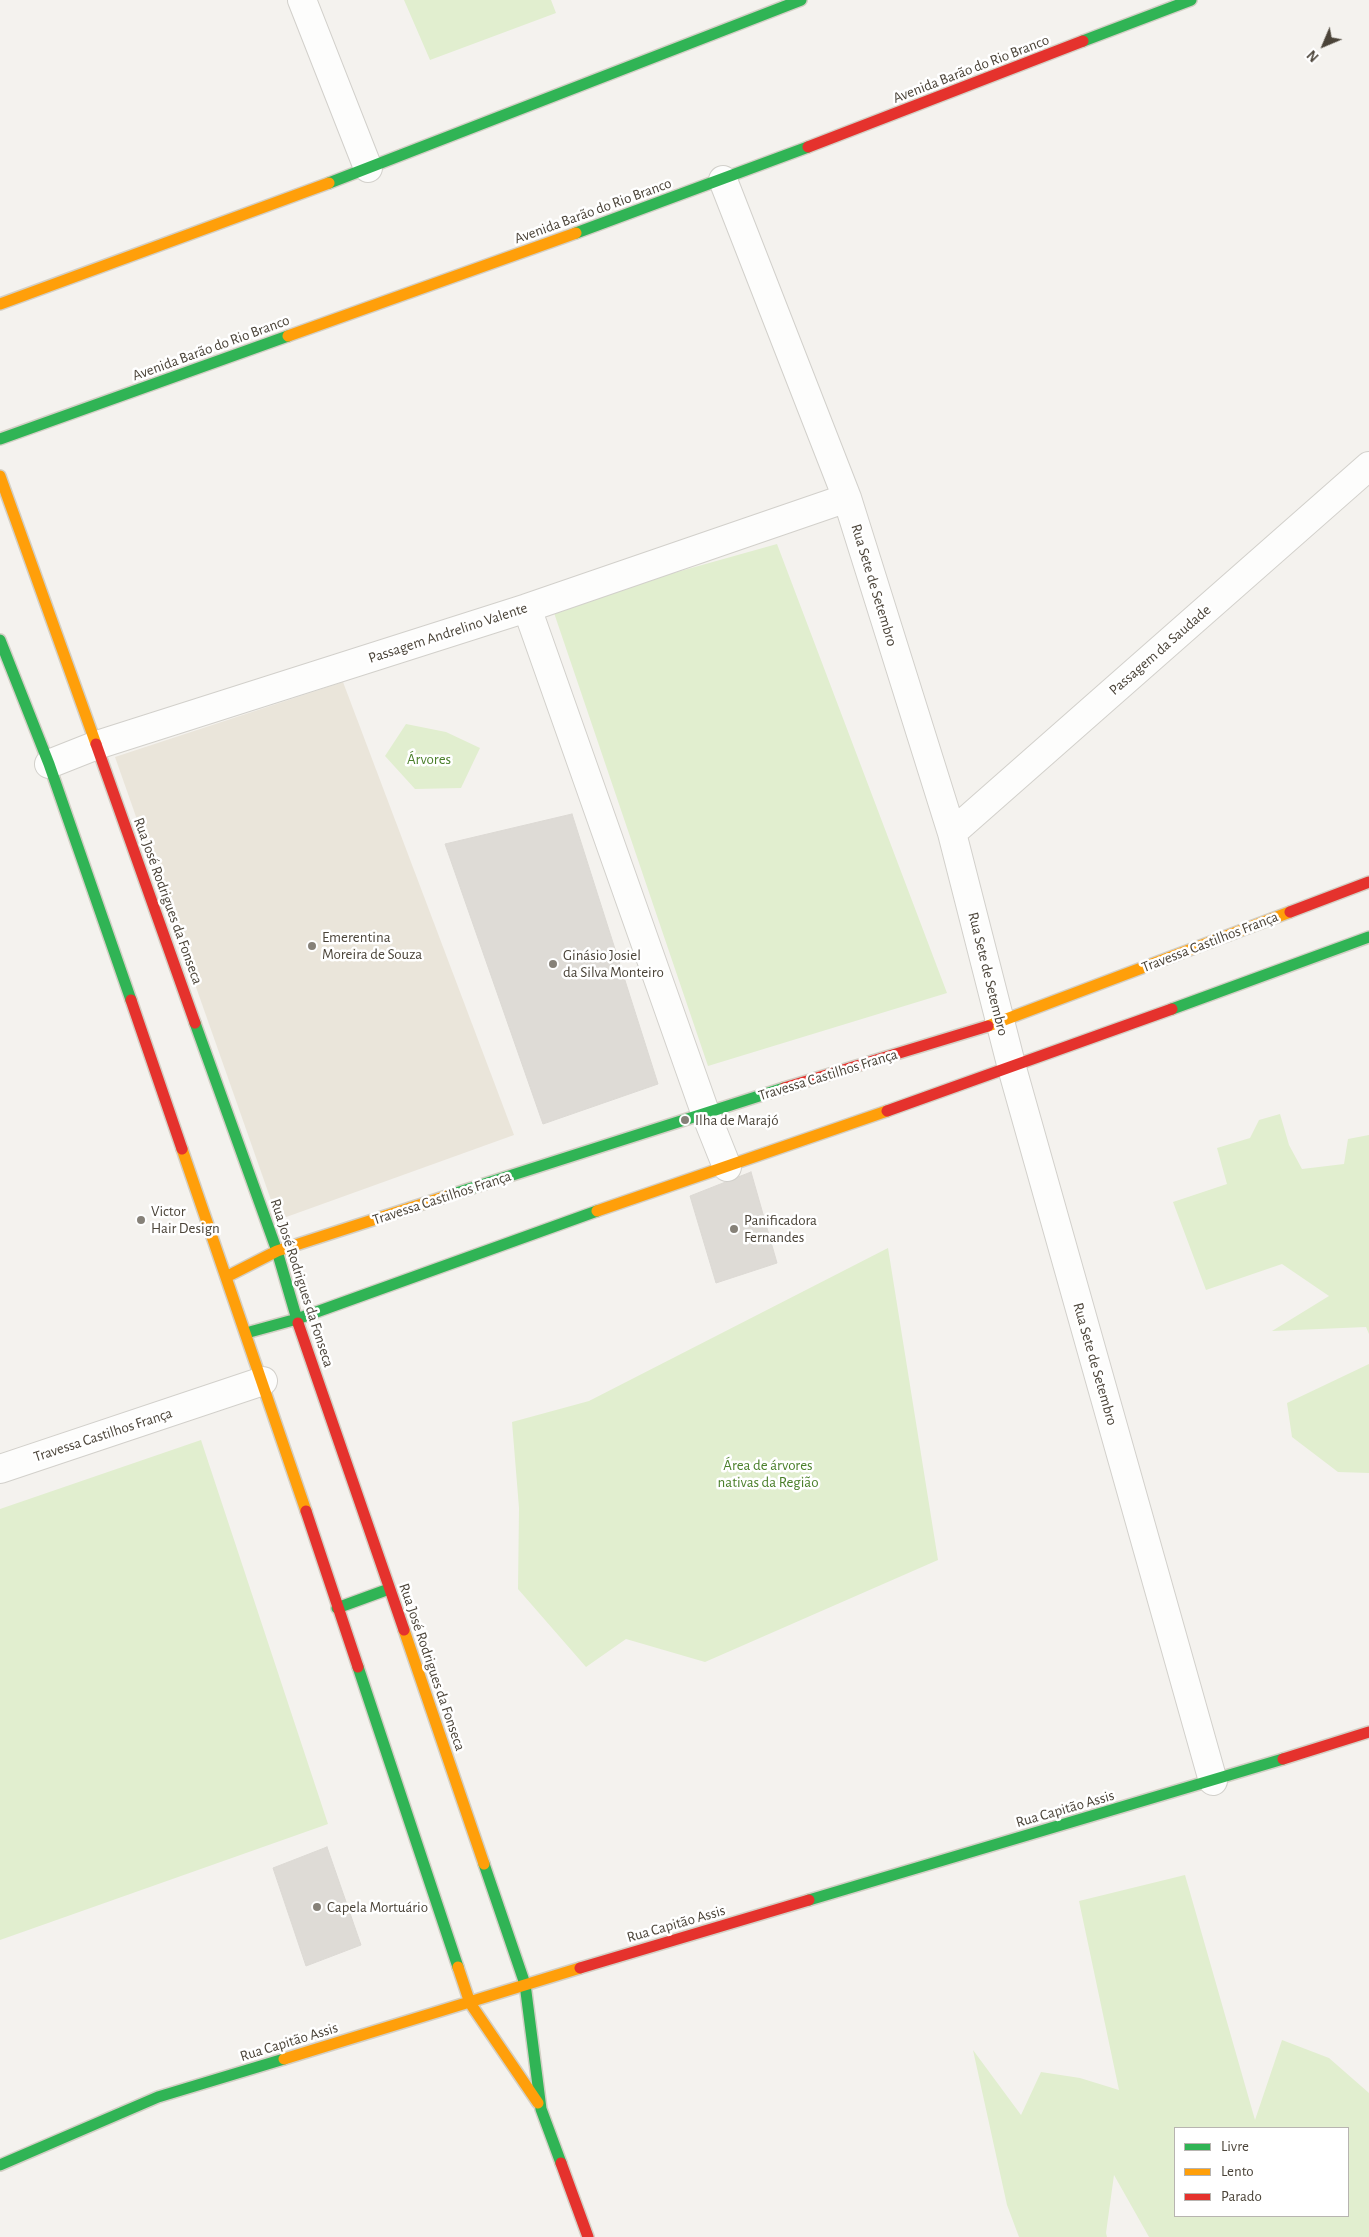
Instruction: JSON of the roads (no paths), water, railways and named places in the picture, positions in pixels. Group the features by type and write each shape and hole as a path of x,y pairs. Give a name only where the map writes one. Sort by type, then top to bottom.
{"street":[{"path":"302,0 368,168"},
{"path":"0,304 368,168 801,0"},
{"name":"Avenida Barão do Rio Branco","path":"0,439 723,180 1191,0"},
{"name":"Rua Sete de Setembro","path":"723,180 847,498 952,833 1012,1068 1213,1781"},
{"name":"Passagem da Saudade","path":"952,833 1369,466"},
{"name":"Rua José Rodrigues da Fonseca","path":"0,476 277,1251 297,1318 525,1984 542,2109 588,2237"},
{"name":"Passagem Andrelino Valente","path":"49,764 97,745 527,608 847,498"},
{"path":"527,608 705,1112 727,1167"},
{"name":"Rua José Rodrigues da Fonseca","path":"0,640 49,764 263,1382 470,2004 542,2109"},
{"name":"Travessa Castilhos França","path":"226,1277 277,1251 705,1112 1000,1022 1369,882"},
{"path":"246,1333 297,1318 496,1246 1012,1068 1369,937"},
{"name":"Travessa Castilhos França","path":"0,1469 263,1382"},
{"path":"337,1608 389,1589"},
{"name":"Rua Capitão Assis","path":"0,2165 158,2097 470,2004 525,1984 1213,1781 1369,1732"}],"place":[{"name":"Emerentina Moreira de Souza","path":"312,946"},
{"name":"Ginásio Josiel da Silva Monteiro","path":"553,964"},
{"name":"Ilha de Marajó","path":"685,1120"},
{"name":"Victor Hair Design","path":"141,1220"},
{"name":"Panificadora Fernandes","path":"734,1229"},
{"name":"Capela Mortuário","path":"317,1907"}],"park label":[{"name":"Árvores","path":"429,759"},
{"name":"Área de árvores nativas da Região","path":"768,1474"}]}
